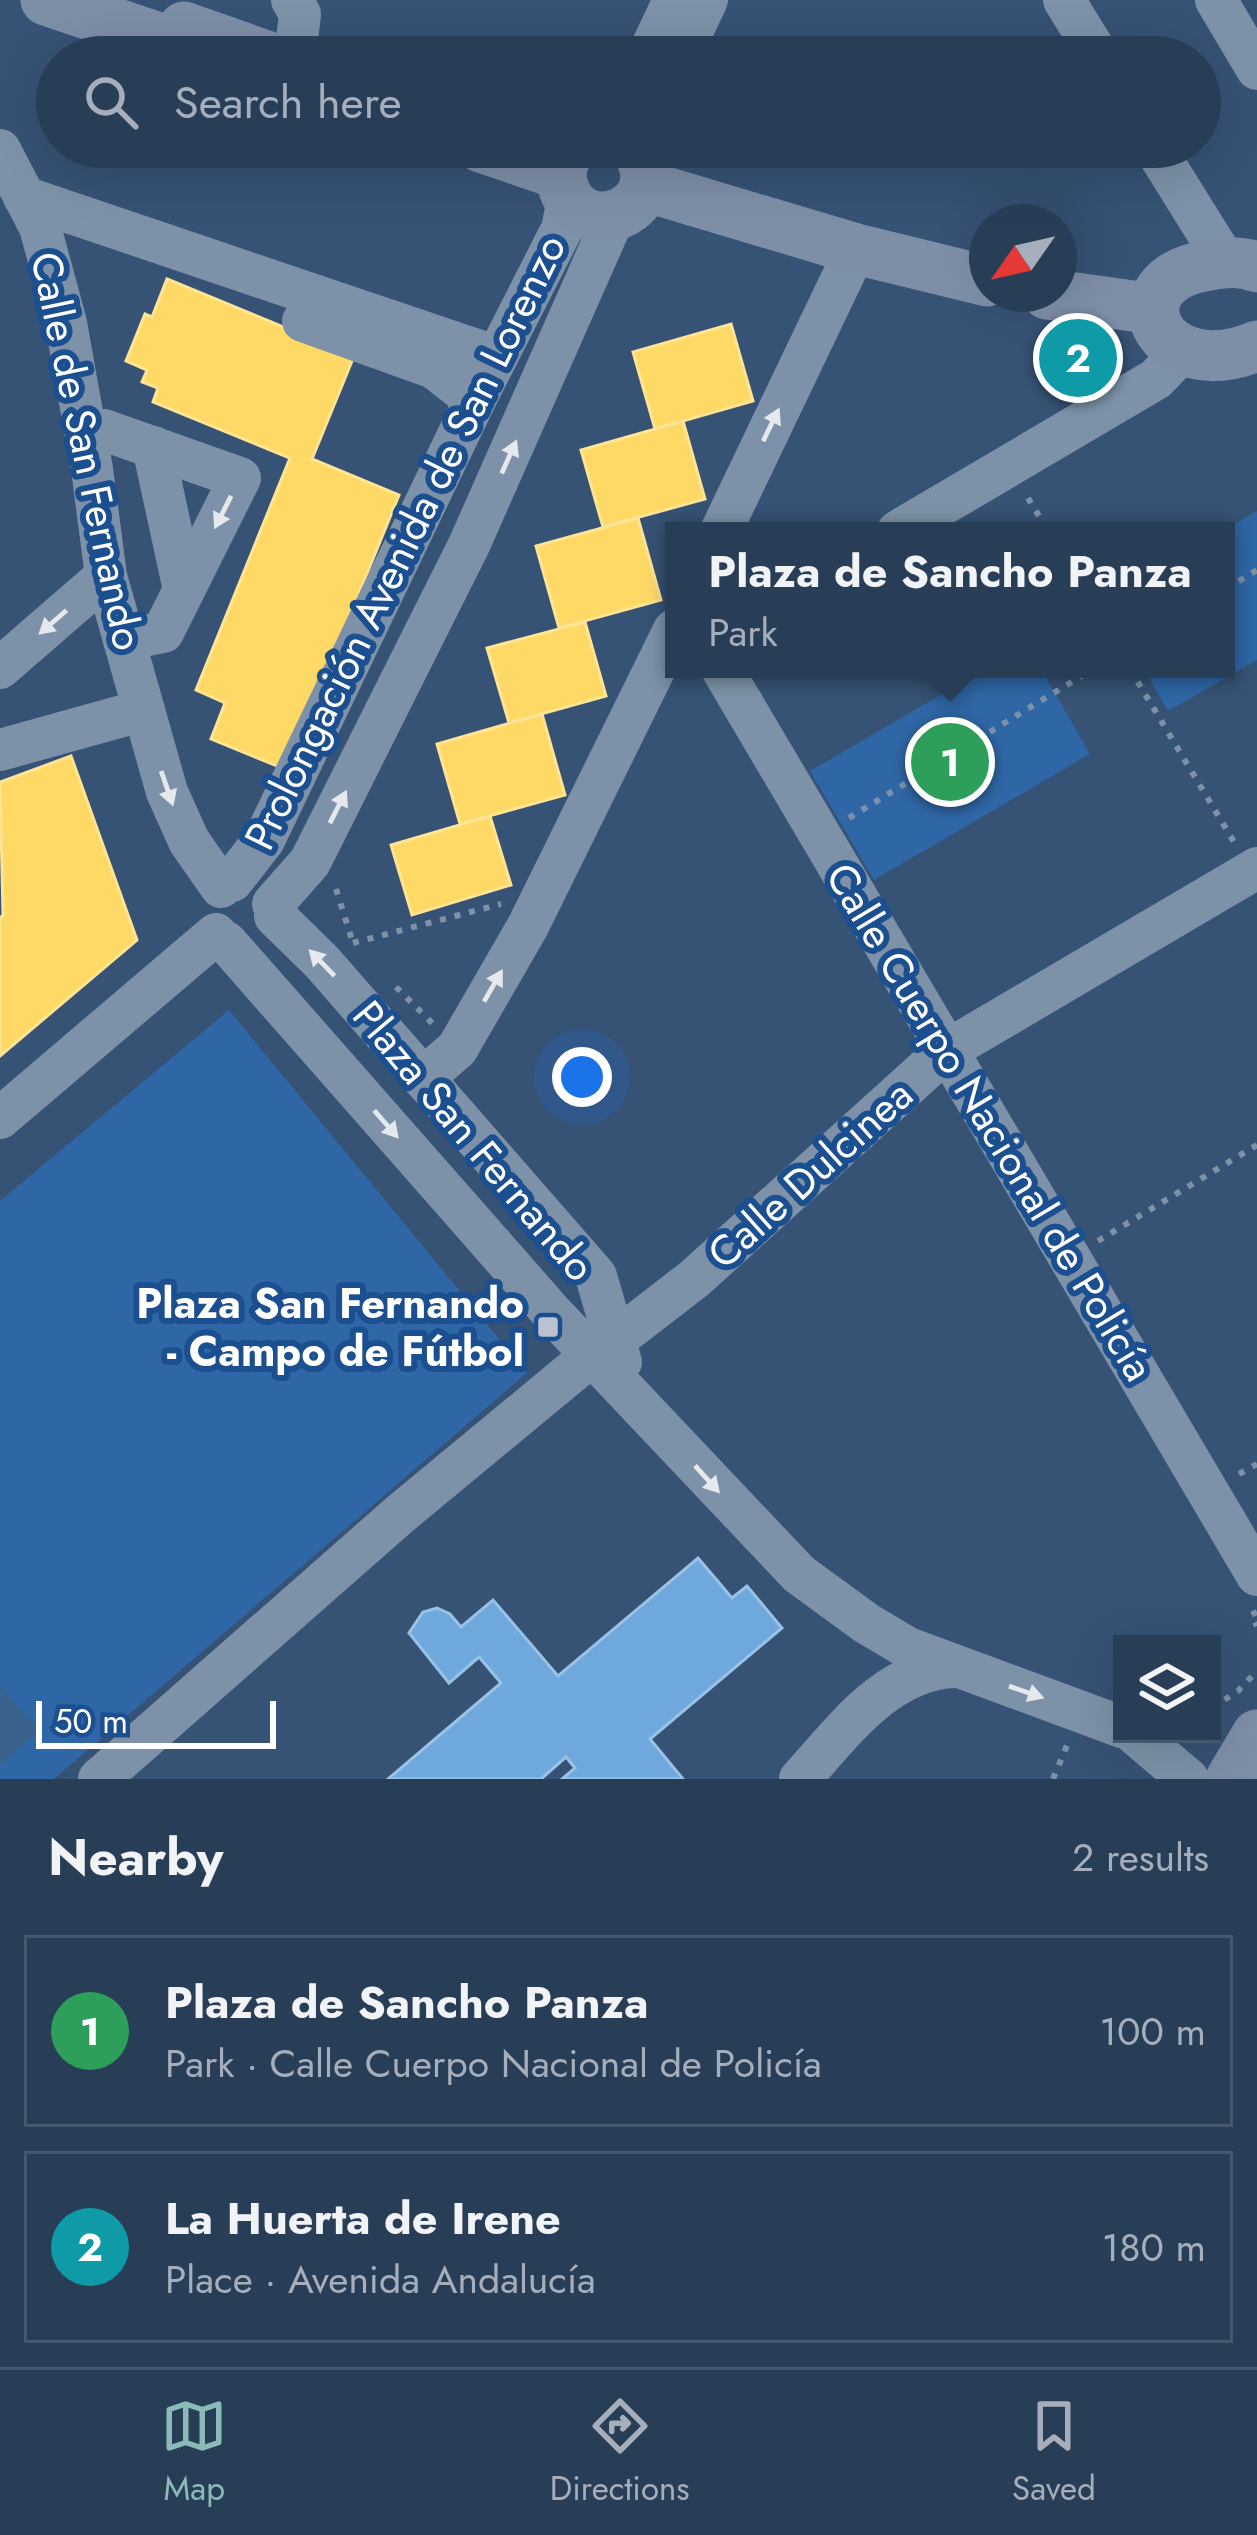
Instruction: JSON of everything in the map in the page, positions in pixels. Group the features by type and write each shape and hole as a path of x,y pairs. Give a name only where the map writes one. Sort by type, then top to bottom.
{"main road":[{"path":"46,0 153,36"},
{"path":"114,0 211,36"},
{"path":"564,168 588,215 600,218 637,169 856,249 969,277"},
{"path":"1245,264 1198,267 1172,276 1156,296 1154,309 1158,329 1182,352 1210,356 1257,346"},
{"path":"1077,298 1154,309"},
{"path":"1231,1779 1257,1735"}],"street":[{"path":"292,0 300,14 298,36"},
{"path":"657,36 674,0"},
{"path":"690,36 707,0"},
{"path":"1064,0 1086,36"},
{"path":"1216,0 1257,69"},
{"name":"Calle de San Fernando","path":"0,150 32,212 66,322 106,576 167,792 182,825 227,884"},
{"name":"Prolongación Avenida de San Lorenzo","path":"227,884 263,841 562,229 562,168"},
{"path":"1167,168 1220,253 1245,264"},
{"name":"Prolongación Avenida de San Lorenzo","path":"274,910 310,862 470,545 637,169"},
{"path":"32,212 496,357"},
{"path":"32,212 434,368 475,400"},
{"path":"725,522 856,249"},
{"path":"913,522 1156,379 1182,352"},
{"path":"86,434 104,430 240,478 163,632 124,640"},
{"path":"154,447 184,590"},
{"path":"0,668 106,576"},
{"path":"423,1078 457,1048 662,673"},
{"name":"Calle Cuerpo Nacional de Policía","path":"727,678 1257,1575"},
{"path":"0,750 144,710"},
{"name":"Calle Dulcinea","path":"98,1779 399,1515 694,1280 946,1051 1254,869"},
{"path":"227,884 257,884 274,910 263,939 251,945 221,938 209,910 227,884"},
{"name":"Plaza San Fernando","path":"274,910 596,1276 603,1348"},
{"path":"0,1118 221,938"},
{"name":"Plaza San Fernando","path":"221,938 603,1348"},
{"path":"603,1348 629,1392 799,1574 908,1648 1113,1724"},
{"path":"864,1709 878,1666 878,1651 866,1623"},
{"path":"800,1779 864,1709 911,1675 953,1667"},
{"path":"1146,1743 1188,1779"}],"path":[{"path":"820,835 1078,678"},
{"path":"1136,678 1254,869"},
{"path":"367,957 352,941 545,893"},
{"path":"382,972 457,1048"},
{"path":"1070,1258 1257,1145"},
{"path":"1257,1612 1251,1615 1257,1626"},
{"path":"1221,1702 1257,1671"}],"shaded area":[{"path":"1257,511 1257,660 1235,673 1235,524"},
{"path":"970,678 1046,678 1090,754 874,880 810,771"},
{"path":"1149,678 1226,678 1168,711"},
{"path":"229,1010 527,1373 54,1779 0,1779 0,1201"},
{"path":"0,1685 39,1731 0,1764"}],"building: Homes":[{"path":"167,279 354,356 312,459 399,495 287,770 211,739 225,703 196,690 290,458 153,402 158,388 142,382 147,370 126,361 145,314 152,317"},
{"path":"731,324 753,401 655,429 633,352"},
{"path":"683,421 705,499 603,527 581,450"},
{"path":"638,518 661,600 559,628 536,546"},
{"path":"585,622 606,696 509,723 487,648"},
{"path":"542,714 565,795 460,824 437,744"},
{"path":"71,756 137,940 0,1056 0,782"},
{"path":"490,816 511,885 412,915 391,845"}],"building: Schools":[{"path":"698,1558 732,1598 747,1586 782,1628 650,1739 683,1779 562,1779 575,1768 566,1757 541,1779 388,1779 501,1683 479,1657 449,1683 409,1633 423,1612 437,1608 461,1627 493,1600 558,1676"}],"place":[{"name":"La Huerta de Irene","path":"1078,358"},
{"name":"Plaza de Sancho Panza","path":"950,762"},
{"name":"Plaza San Fernando - Campo de Fútbol","path":"548,1327"}]}
